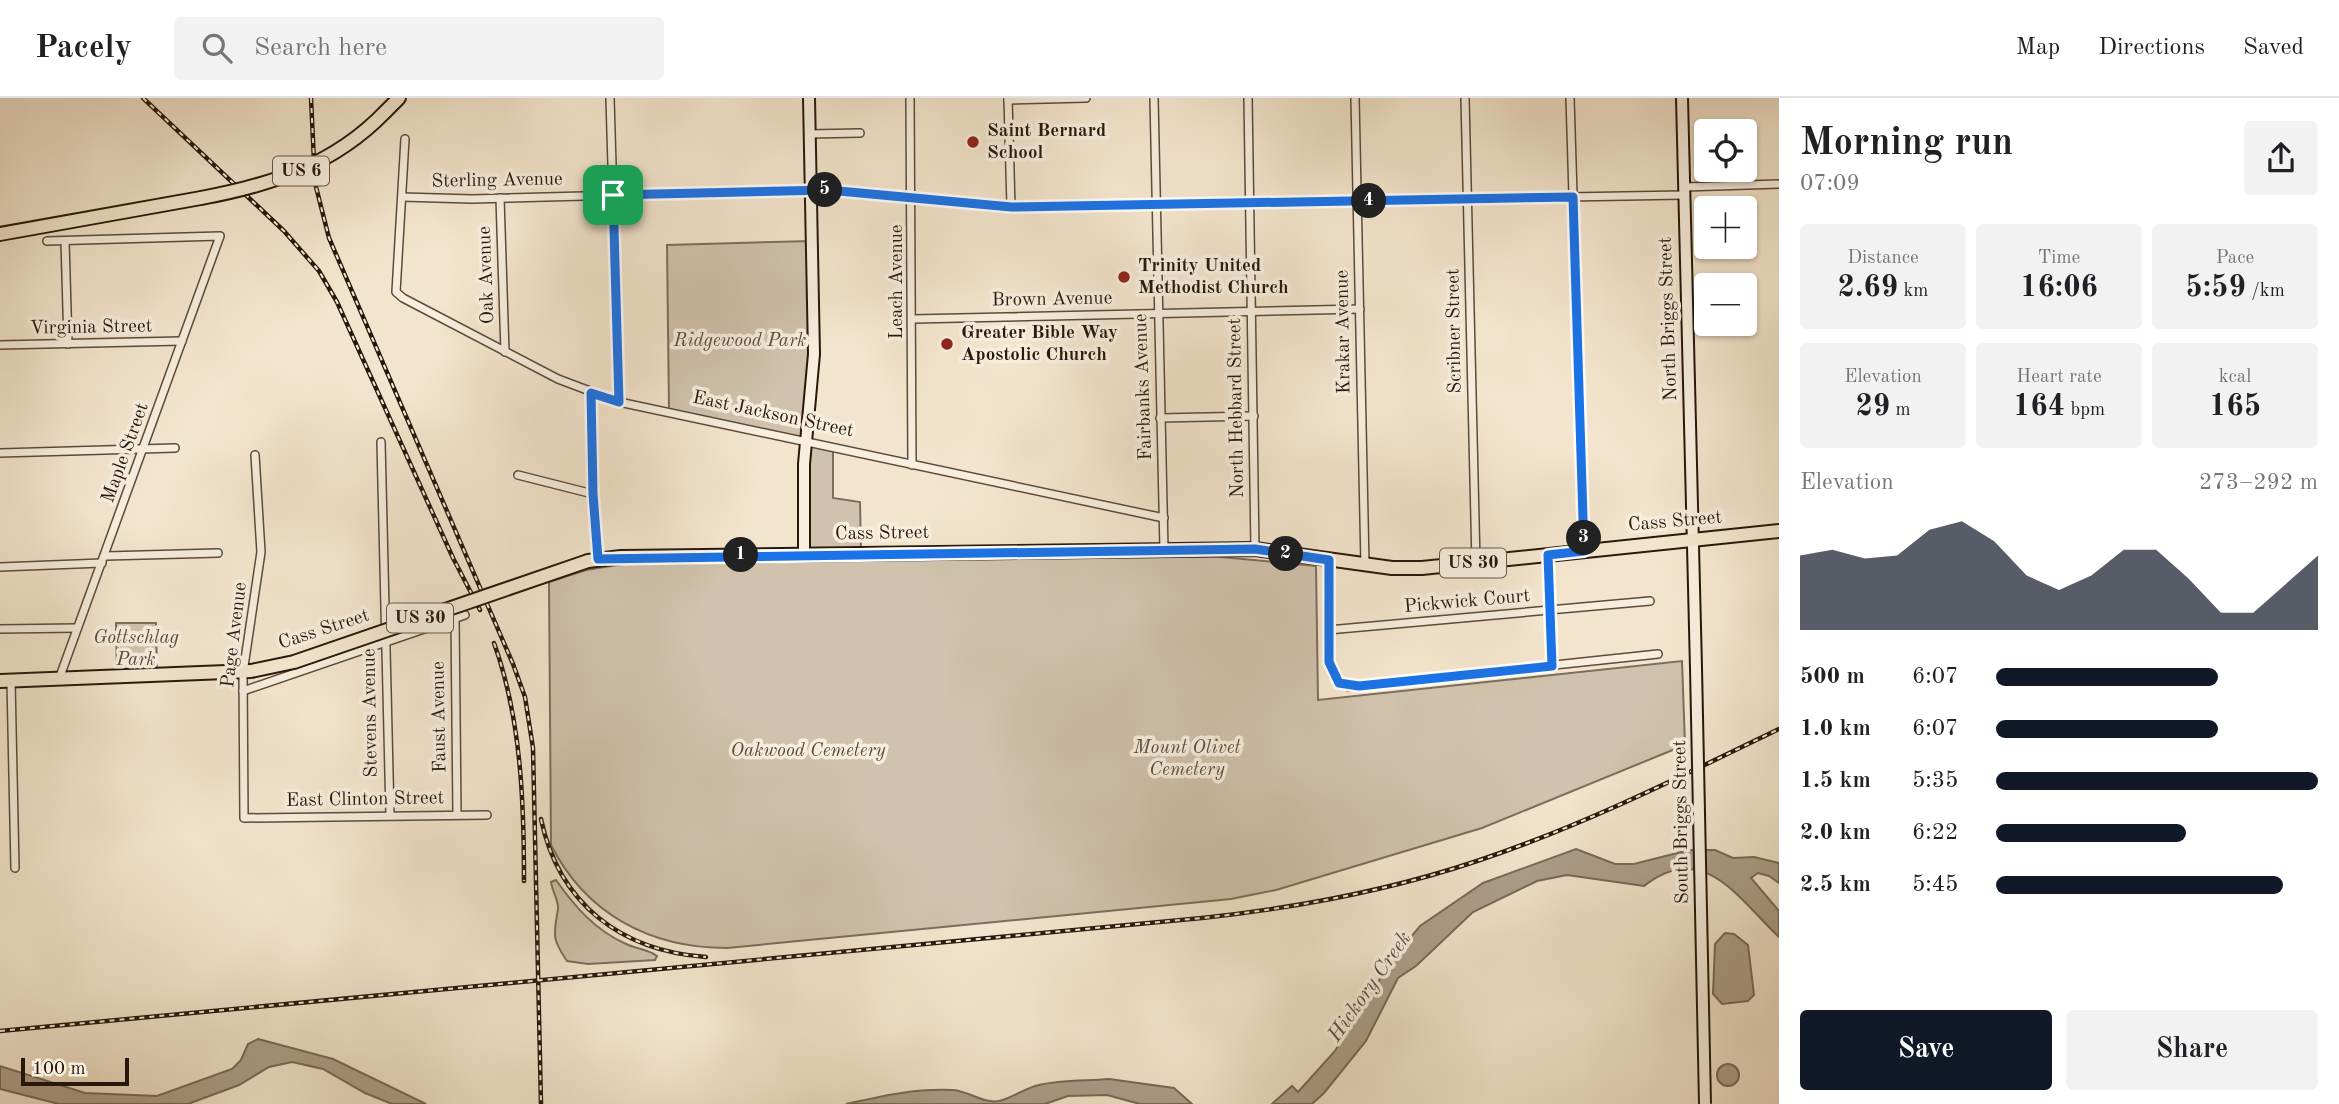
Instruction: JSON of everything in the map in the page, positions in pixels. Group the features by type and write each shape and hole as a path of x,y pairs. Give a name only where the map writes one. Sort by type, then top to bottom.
{"main road":[{"name":"US 6","path":"0,234 264,184 302,171 352,142 399,98"},
{"name":"Cass Street","path":"6,681 247,672 294,662 593,560 803,554 1255,549 1365,565 1422,568 1779,531"}],"street":[{"path":"610,98 619,402"},
{"path":"803,554 806,441 814,354 809,98"},
{"name":"Leach Avenue","path":"910,98 912,465"},
{"path":"1011,207 1008,99 1086,98"},
{"name":"Fairbanks Avenue","path":"1154,98 1164,550"},
{"name":"North Hebbard Street","path":"1248,98 1255,549"},
{"name":"Krakar Avenue","path":"1356,98 1365,565"},
{"name":"Scribner Street","path":"1465,98 1476,563"},
{"path":"1570,98 1584,551"},
{"name":"North Briggs Street","path":"1682,98 1692,540"},
{"path":"809,134 860,133"},
{"path":"402,197 405,139"},
{"name":"Sterling Avenue","path":"402,197 500,198 811,190 1011,207 1573,197 1779,184"},
{"name":"East Jackson Street","path":"402,197 397,239 396,292 403,299 505,352 591,393 619,402 1164,519"},
{"name":"Oak Avenue","path":"500,198 505,352"},
{"name":"Maple Street","path":"59,679 220,236 65,241"},
{"path":"47,241 65,241 68,344"},
{"name":"Brown Avenue","path":"913,319 1360,309"},
{"name":"Virginia Street","path":"0,345 183,341"},
{"path":"591,393 593,560"},
{"path":"1160,418 1254,416"},
{"name":"Stevens Avenue","path":"381,442 390,816"},
{"path":"0,453 175,448"},
{"name":"Page Avenue","path":"244,818 243,691 261,552 255,455"},
{"path":"518,475 593,494"},
{"name":"South Briggs Street","path":"1692,540 1705,1104"},
{"path":"0,567 218,553"},
{"path":"1548,555 1552,666"},
{"path":"1329,560 1329,662 1339,683 1359,686 1658,654"},
{"name":"Pickwick Court","path":"1328,630 1650,601"},
{"path":"243,691 465,615"},
{"name":"Faust Avenue","path":"455,618 457,815"},
{"path":"0,629 78,628"},
{"path":"6,681 15,869"},
{"name":"East Clinton Street","path":"244,818 487,816"}],"green space":[{"name":"Ridgewood Park","path":"811,241 813,353 806,441 669,411 667,245"},
{"path":"807,442 833,448 833,498 860,502 861,552 804,553"},
{"path":"1211,556 1316,566 1318,700 1682,661 1685,745 1482,828 1276,890 1231,899 727,948 672,942 623,922 582,890 551,845 549,582 586,570 630,563"},
{"name":"Gottschlag Park","path":"116,623 156,623 157,675 117,676"},
{"path":"556,880 595,925 626,944 657,956 655,960 588,964 567,961 555,936 558,906 551,882"}],"shaded area":[{"path":"1576,849 1615,864 1634,864 1689,850 1715,850 1733,858 1754,857 1779,863 1779,883 1758,873 1751,878 1779,911 1779,937 1720,880 1703,872 1685,869 1665,873 1644,886 1567,875 1537,881 1473,912 1416,966 1398,978 1366,1041 1312,1104 1272,1104 1292,1086 1298,1092 1335,1051 1391,961 1420,926 1483,883"},
{"path":"1725,933 1734,934 1748,945 1754,995 1748,1001 1722,1004 1713,994 1715,944"},
{"path":"258,1039 333,1059 426,1104 392,1104 365,1093 323,1069 292,1062 269,1067 239,1085 188,1104 59,1104 0,1089 0,1066 85,1093 157,1096 232,1069 241,1060 248,1044"},
{"path":"1728,1064 1736,1067 1739,1075 1736,1083 1728,1086 1720,1083 1717,1075 1720,1067"},
{"path":"1109,1079 1174,1088 1192,1104 1140,1104 1107,1095 1068,1096 1045,1104 846,1104 926,1090 953,1090 987,1101 999,1101 1039,1085"}],"railway":[{"path":"143,98 284,231 319,271 337,302 453,558 480,610"},
{"path":"311,98 315,183 329,238 525,697 533,748 541,1104"},
{"path":"494,643 510,701 519,760 524,881"},
{"path":"0,1031 1202,918 1272,909 1375,890 1477,861 1630,800 1779,729"},
{"path":"541,819 562,876 598,918 647,945 675,953 706,957"}],"place":[{"name":"Saint Bernard School","path":"973,142"},
{"name":"Trinity United Methodist Church","path":"1124,277"},
{"name":"Greater Bible Way Apostolic Church","path":"947,344"}],"route":[{"path":"828,190 996,207 1573,197 1584,551 1548,555 1552,666 1349,687 1339,683 1332,675 1329,662 1329,560 1255,549 598,559 593,494 591,393 619,402 613,195 828,190"}],"park label":[{"name":"Oakwood Cemetery","path":"808,751"},
{"name":"Mount Olivet Cemetery","path":"1187,759"}],"water label":[{"name":"Hickory Creek","path":"1370,987"}]}
